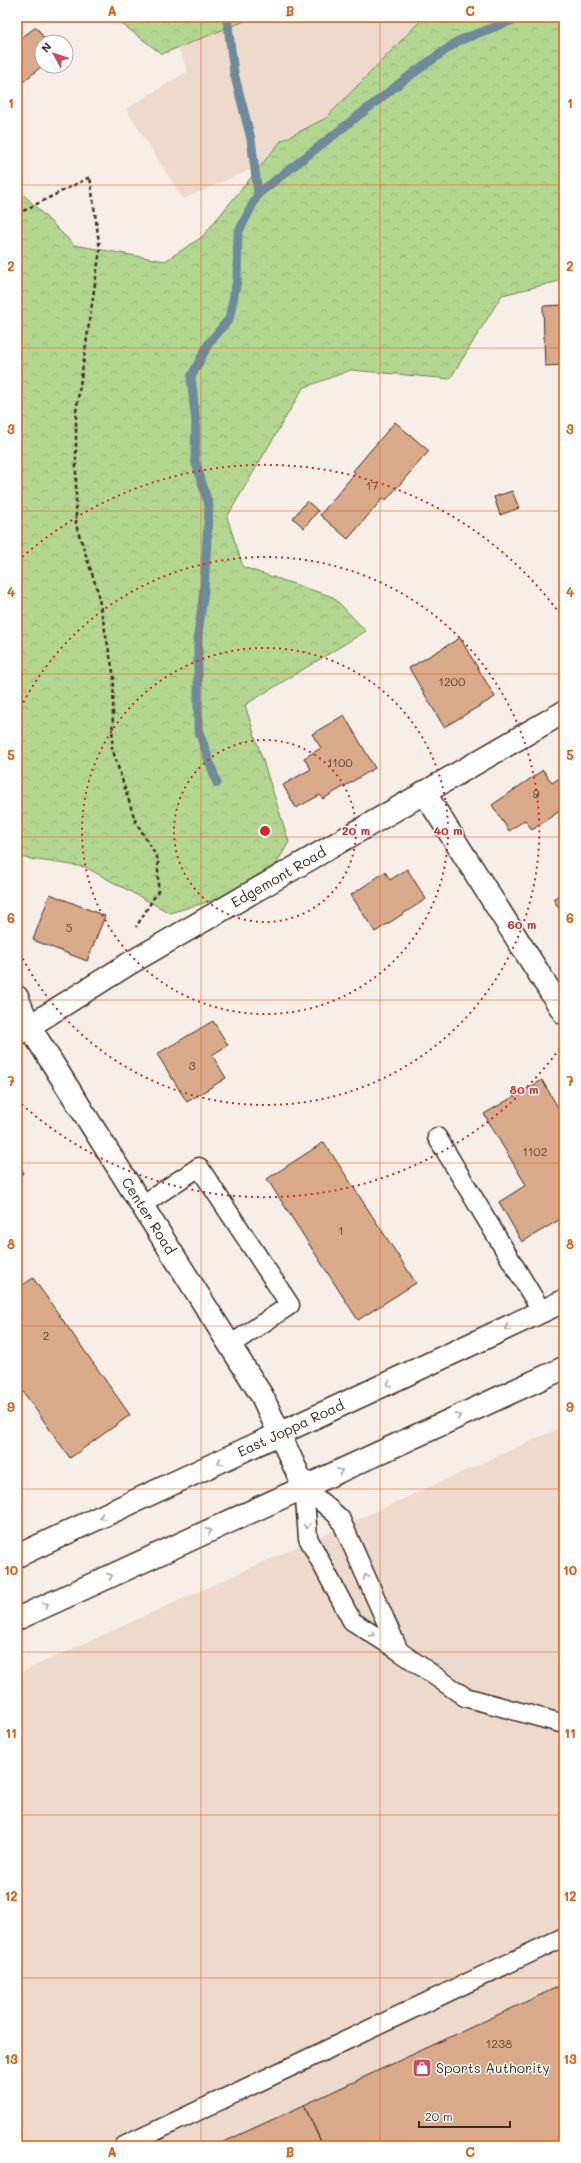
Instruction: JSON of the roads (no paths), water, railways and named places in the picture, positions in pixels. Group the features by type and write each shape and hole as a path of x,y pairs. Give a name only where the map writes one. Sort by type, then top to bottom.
{"street":[{"name":"Edgemont Road","path":"23,1030 130,963 564,712"},
{"path":"424,792 564,1013"},
{"name":"Center Road","path":"17,997 23,1030 142,1205 262,1396 281,1434 304,1487"},
{"name":"East Joppa Road","path":"17,1556 564,1301"},
{"path":"17,1619 564,1368"}],"lane":[{"path":"437,1137 542,1312"},
{"path":"142,1205 199,1167 290,1306 230,1345"},
{"path":"304,1487 308,1538 352,1621 400,1651 465,1697 564,1724"},
{"path":"304,1487 340,1518 400,1651"},
{"path":"124,2146 564,1937"}],"waterway":[{"path":"217,783 198,729 198,634 204,590 209,506 195,460 196,423 191,377 209,343 229,319 237,281 238,233 258,194 251,139 234,73 227,17"},
{"path":"258,194 404,80 458,41 521,17"}],"place":[{"name":"Sports Authority","path":"422,2068"}]}
